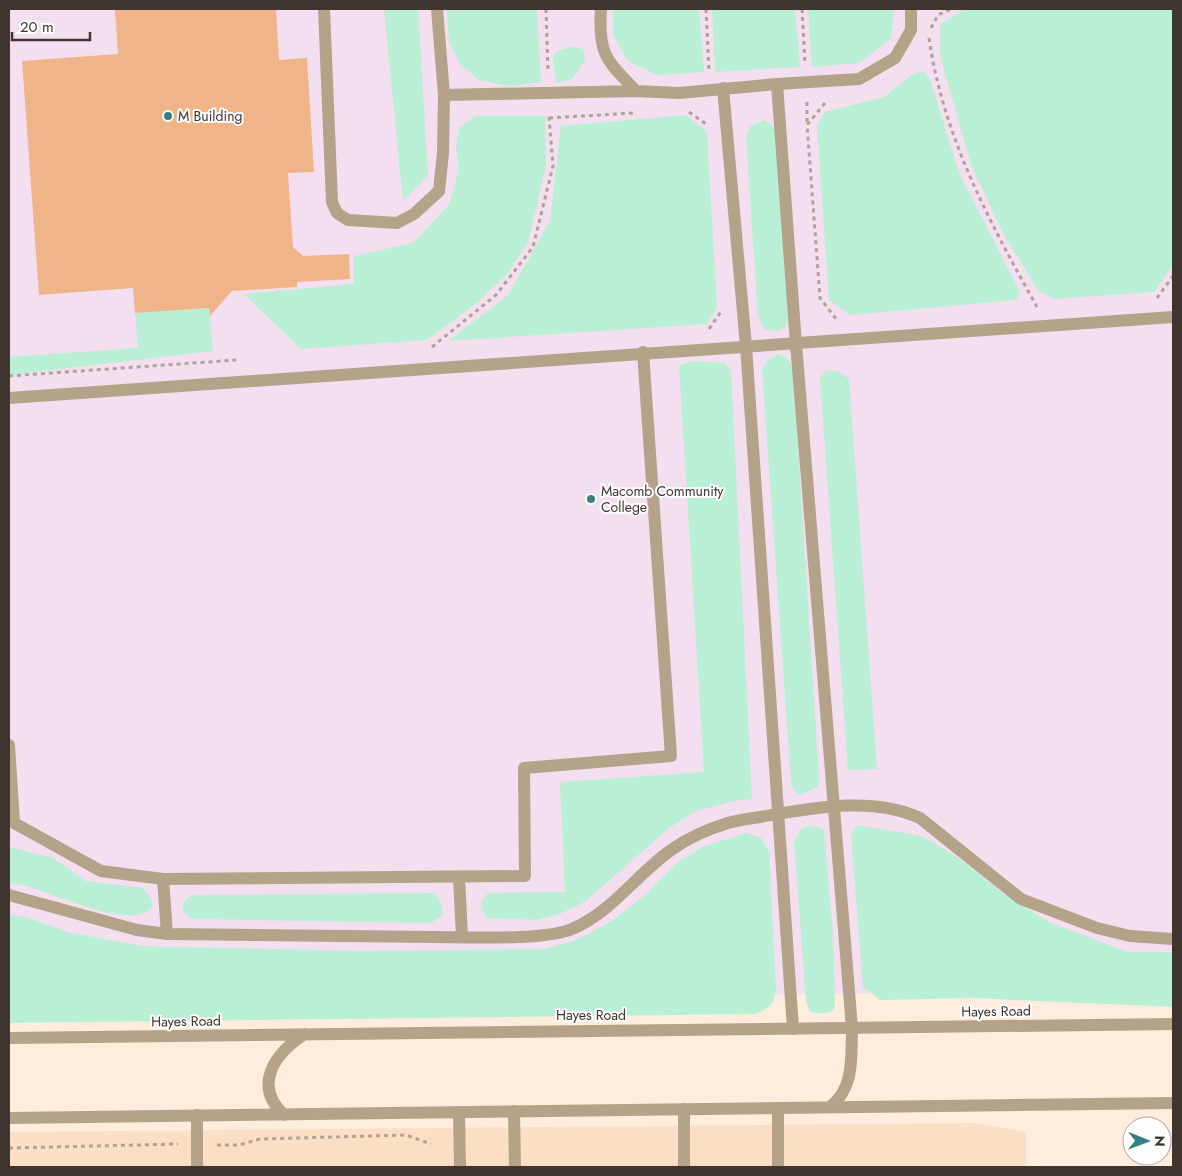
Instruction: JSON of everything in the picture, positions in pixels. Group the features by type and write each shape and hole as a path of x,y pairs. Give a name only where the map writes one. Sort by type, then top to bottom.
{"street":[{"path":"324,9 332,202 337,213 348,220 397,223 414,214 439,191 443,153 444,95 437,9"},
{"path":"600,9 599,35 609,64 636,91"},
{"path":"444,95 636,91 679,93 723,88 859,79 895,58 911,30 911,9"},
{"path":"777,84 796,344 852,1028 848,1081 838,1101 830,1107"},
{"path":"723,88 746,346 794,1029"},
{"path":"9,398 643,352 796,344 1173,317"},
{"path":"9,745 14,823 101,871 163,879 525,876 524,768 670,756 643,352"},
{"path":"9,896 137,930 167,934 534,936 570,930 596,917 671,850 698,834 729,822 834,807 873,806 907,812 920,818 1021,899 1097,928 1130,936 1173,939"},
{"path":"459,877 462,937"},
{"path":"163,879 167,934"},
{"name":"Hayes Road","path":"9,1038 1173,1024"},
{"path":"284,1115 276,1107 272,1099 270,1074 275,1059 287,1046 305,1034"},
{"path":"9,1118 1173,1103"},
{"path":"778,1108 778,1167"},
{"path":"684,1109 684,1167"},
{"path":"459,1112 460,1167"},
{"path":"514,1112 515,1167"},
{"path":"197,1116 197,1167"}],"path":[{"path":"432,347 496,295 533,247 553,166 548,93 547,9"},
{"path":"924,43 938,15 951,9"},
{"path":"929,34 934,71 960,156 995,230 1037,307"},
{"path":"832,102 823,103 807,124 820,298 836,320"},
{"path":"686,109 712,129"},
{"path":"549,118 637,112"},
{"path":"1157,299 1173,276"},
{"path":"710,329 722,310 722,300"},
{"path":"9,1148 197,1144 240,1145 260,1139 406,1135 431,1144"}],"shaded area":[{"name":"Macomb Community College","path":"9,9 1173,9 1173,989 9,1006"},
{"path":"975,1123 1026,1132 1026,1167 9,1167 9,1132"}],"green space":[{"path":"384,9 418,9 428,175 403,201"},
{"path":"447,9 537,9 541,82 507,86 479,80 459,63 449,41"},
{"path":"613,9 699,9 704,72 657,75 628,61 613,35"},
{"path":"712,9 795,9 800,67 715,72"},
{"path":"808,9 894,9 891,39 859,63 812,67"},
{"path":"965,9 1173,9 1173,265 1154,292 1054,299 1038,290 1004,235 971,165 940,55 940,24"},
{"path":"570,47 583,49 585,60 572,79 556,83 553,57 557,51"},
{"path":"923,71 930,79 960,175 1020,292 1016,300 850,315 829,300 817,125 825,112 884,97 912,75"},
{"path":"686,115 707,132 717,308 707,324 448,341 508,295 550,221 561,126"},
{"path":"476,116 545,116 546,166 528,242 509,272 479,301 427,340 301,349 244,294 354,284 354,256 413,243 449,205 459,169 456,145 459,128"},
{"path":"764,120 773,126 778,133 789,318 785,328 776,331 764,329 758,316 746,136 750,126"},
{"path":"209,308 213,351 9,375 9,357 138,348 135,313"},
{"path":"778,354 787,358 793,367 819,778 818,786 801,795 794,791 791,781 762,369 768,360"},
{"path":"694,361 725,363 731,371 752,799 734,801 696,811 669,828 586,901 562,913 537,920 487,918 482,910 481,902 488,893 565,892 560,782 704,772 679,365"},
{"path":"826,370 838,371 849,379 877,769 848,770 820,378"},
{"path":"857,825 922,836 960,859 1005,895 1051,923 1128,952 1173,952 1173,1007 971,998 880,1000 863,987 851,835"},
{"path":"807,826 819,827 824,831 833,935 835,1007 831,1012 822,1013 814,1013 809,1010 806,1001 794,841 801,830"},
{"path":"746,833 761,838 769,851 776,989 770,1006 754,1014 9,1023 9,915 26,917 68,932 141,946 359,951 546,949 576,940 612,921 645,895 677,863 702,847"},
{"path":"9,847 53,858 85,881 143,888 151,898 153,905 142,914 107,913 23,885 9,883"},
{"path":"433,893 441,902 443,915 431,923 192,919 184,913 182,905 191,895"}],"building":[{"name":"M Building","path":"115,9 276,9 279,60 307,58 314,172 288,173 293,247 303,256 349,254 350,279 297,282 297,287 232,291 210,316 209,308 135,313 133,288 39,295 22,61 118,54"}],"place":[{"name":"M Building","path":"168,116"},
{"name":"Macomb Community College","path":"591,499"}]}
